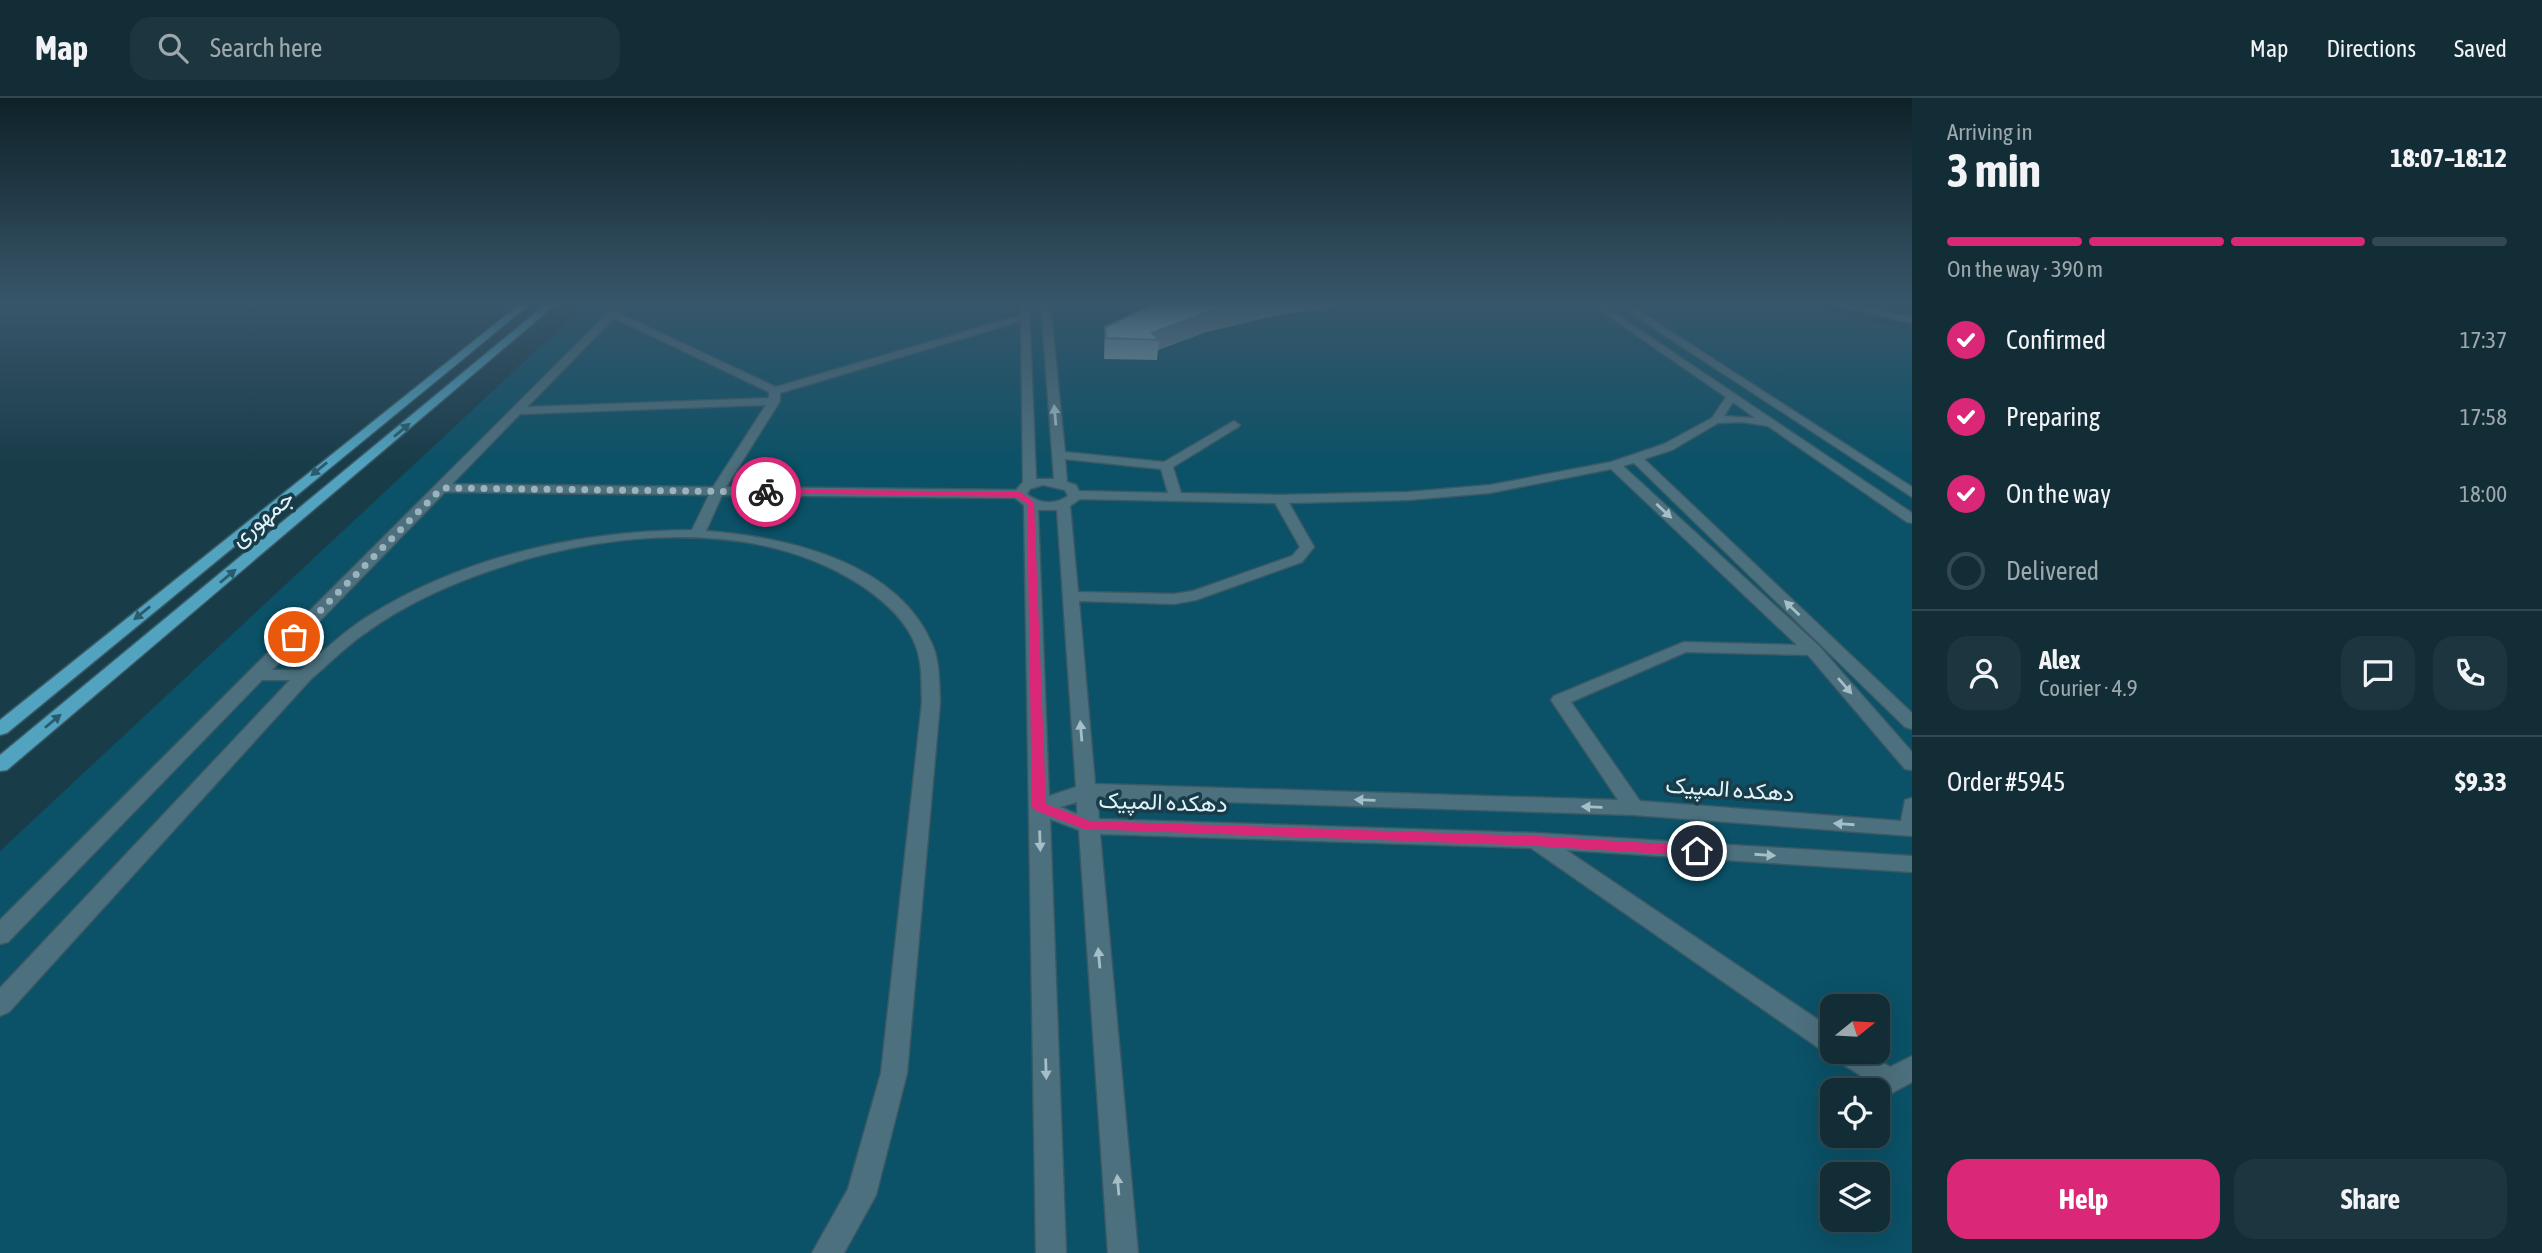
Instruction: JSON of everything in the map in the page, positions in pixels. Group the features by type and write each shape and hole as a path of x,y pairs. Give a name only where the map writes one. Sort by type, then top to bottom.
{"main road":[{"name":"جمهوری","path":"0,729 457,358"},
{"name":"جمهوری","path":"0,765 488,358"},
{"path":"347,446 383,447"}],"street":[{"path":"0,935 570,358"},
{"path":"706,358 775,396"},
{"path":"517,411 775,396 886,358"},
{"path":"1026,358 1027,494 1039,807 1051,1253"},
{"path":"1051,358 1059,455 1066,495 1070,596 1123,1253"},
{"path":"1676,358 1912,519"},
{"path":"1705,358 1912,493"},
{"path":"697,535 717,491 775,396"},
{"path":"442,488 1280,499 1408,496 1490,489 1614,465 1668,447 1716,420 1732,396"},
{"path":"1716,420 1742,419 1772,423"},
{"path":"1059,455 1166,466 1234,425"},
{"path":"1636,458 1912,723"},
{"path":"1614,465 1813,650 1912,764"},
{"path":"1166,466 1176,497"},
{"path":"1027,494 1043,481 1066,495"},
{"path":"1070,596 1174,599 1196,595 1297,559 1307,547 1280,499"},
{"path":"0,1005 304,675 357,631 420,594 488,566 559,547 629,537 697,535 761,541 818,556 867,580 905,612 927,653 931,702 894,1073 860,1195 827,1253"},
{"path":"1634,808 1560,700 1684,647 1813,650"},
{"path":"257,675 304,675"},
{"name":"دهکده المپیک","path":"1039,807 1086,791 1634,808 1912,827"},
{"path":"1912,804 1912,827"},
{"name":"دهکده المپیک","path":"1039,807 1088,826 1536,841 1912,864"},
{"path":"1536,841 1820,1035"},
{"path":"1863,1064 1890,1082 1912,1068"}],"shaded area":[{"path":"528,358 1912,358 1912,1253 0,1253 0,851"}],"way so far":[{"path":"294,637 442,488 766,492"}],"route":[{"path":"766,492 1020,494 1023,500 1031,504 1039,807 1088,826 1536,841 1697,851"}]}
